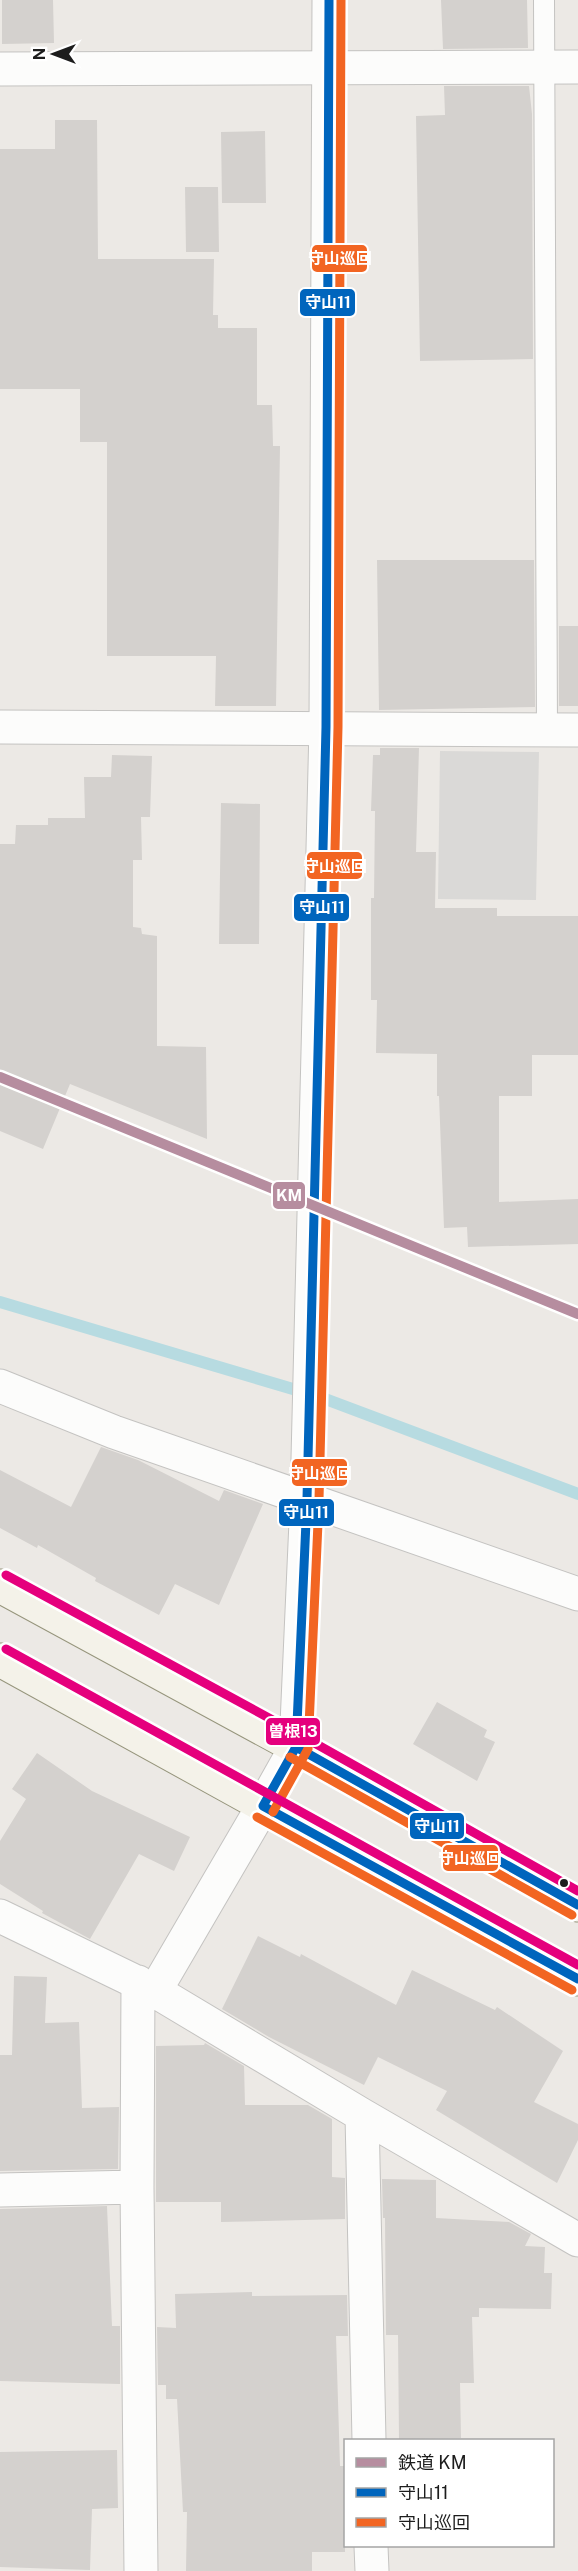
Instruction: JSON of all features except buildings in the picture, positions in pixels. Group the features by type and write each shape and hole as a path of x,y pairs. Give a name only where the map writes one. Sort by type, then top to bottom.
{"main road":[{"path":"0,1586 296,1747 578,1905"},
{"path":"0,1660 578,1979"}],"street":[{"path":"141,2571 137,2187 147,1987 263,1806 296,1747 307,1499 326,727 329,0"},
{"path":"0,69 578,67"},
{"path":"0,727 563,730"},
{"path":"0,1386 114,1432 578,1594"},
{"path":"0,1916 147,1987 578,2240"},
{"path":"362,2115 369,2439"},
{"path":"0,2190 137,2187"},
{"path":"371,2547 372,2571"}],"lane":[{"path":"544,0 543,68 563,730"}],"shaded area":[{"path":"440,751 539,752 536,900 438,899"}],"waterway":[{"path":"0,1302 320,1397 578,1494"}],"rail line":[{"name":"KM","path":"0,1077 578,1314"}],"transit line":[{"name":"守山11","path":"263,1806 296,1747 307,1499 326,727 329,0"},
{"name":"守山巡回","path":"273,1812 308,1749 319,1500 338,727 341,0"},
{"name":"曽根13","path":"6,1575 302,1736 578,1891"},
{"name":"曽根13","path":"6,1649 578,1965"},
{"name":"守山11","path":"296,1747 578,1905"},
{"name":"守山巡回","path":"290,1757 572,1915"},
{"name":"守山11","path":"263,1806 578,1979"},
{"name":"守山巡回","path":"257,1817 572,1990"}]}
